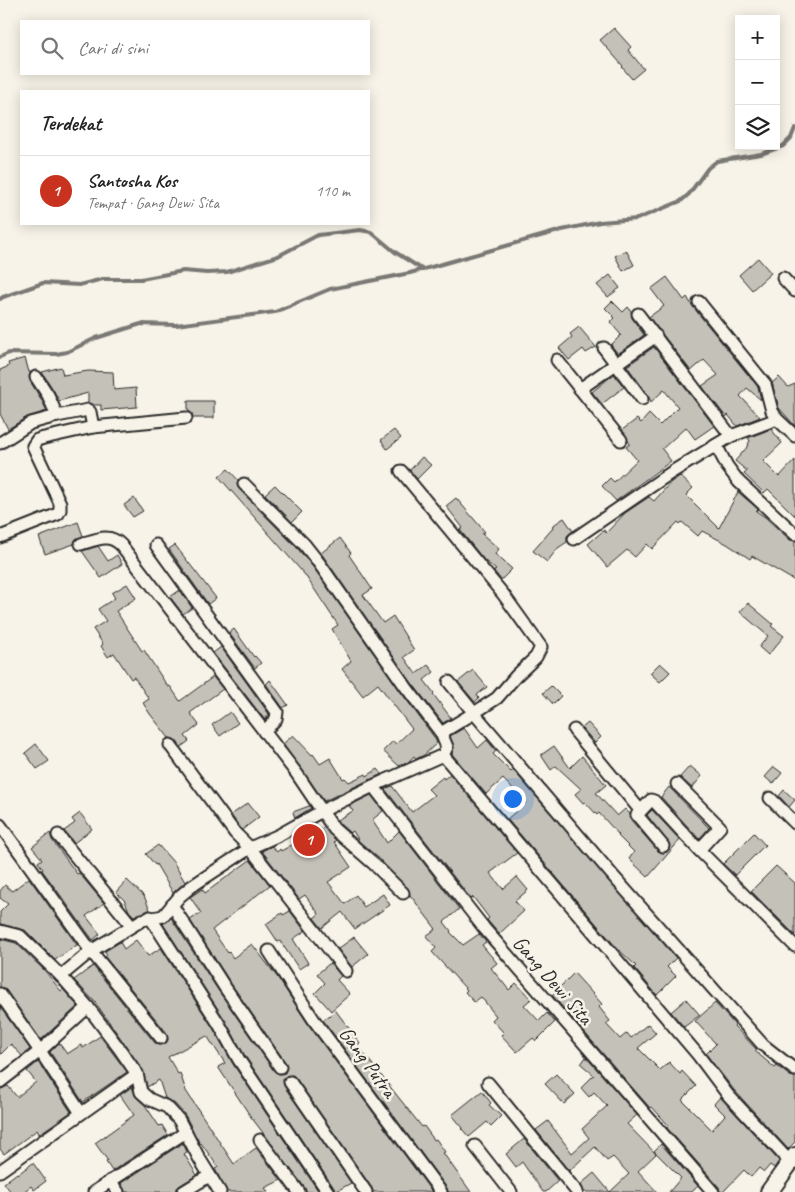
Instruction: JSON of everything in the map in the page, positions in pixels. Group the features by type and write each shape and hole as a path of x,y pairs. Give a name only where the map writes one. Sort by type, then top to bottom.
{"main road":[{"path":"769,1192 792,1159"}],"street":[{"path":"784,278 795,291"},
{"path":"699,302 765,384 772,412 795,436"},
{"path":"638,314 731,436"},
{"path":"580,389 656,336"},
{"path":"604,348 642,399"},
{"path":"557,360 621,440"},
{"path":"36,377 48,395 57,416"},
{"path":"1,441 26,426 57,416 90,411 93,427"},
{"path":"0,537 54,516 60,510 60,503 33,449 34,442 93,427 186,418"},
{"path":"574,539 672,472 731,436 777,419"},
{"path":"716,445 727,466 739,482 795,534"},
{"path":"401,471 503,594 541,647 536,657 497,698 441,733"},
{"path":"61,976 92,951 132,926 150,917 160,917 192,886 250,848 373,786 446,752 441,733 406,687 319,563 304,544 244,484"},
{"path":"81,544 104,537 116,540 121,544 297,774 334,830 373,863 402,893"},
{"path":"156,545 277,712 276,719 264,732"},
{"path":"448,682 614,877 763,1045 795,1070"},
{"path":"574,730 640,810"},
{"path":"170,745 235,834 250,848 346,971"},
{"path":"443,755 698,1055 728,1095 792,1159"},
{"path":"677,784 720,827 699,850"},
{"name":"Gang Dewi Sita","path":"373,786 484,928 713,1192"},
{"path":"770,798 795,824"},
{"path":"663,846 637,815 650,801 654,801 699,850 795,946"},
{"path":"0,826 92,951 162,1038"},
{"path":"58,835 132,926"},
{"path":"172,905 224,986 280,1067"},
{"path":"150,917 219,1024 239,1060 328,1192"},
{"path":"0,931 20,936 61,976 88,1007 137,1074 141,1092 149,1099 172,1110 220,1192"},
{"name":"Gang Putra","path":"269,951 314,1020 441,1192"},
{"path":"0,994 81,1113"},
{"path":"0,1082 40,1051 88,1007"},
{"path":"0,1171 137,1074"},
{"path":"290,1082 366,1192"},
{"path":"488,1083 577,1192"},
{"path":"94,1192 186,1132"},
{"path":"260,1140 299,1192"},
{"path":"475,1146 511,1192"},
{"path":"183,1192 209,1176"},
{"path":"110,1181 118,1192"}],"building":[{"path":"614,28 631,47 628,50 644,69 632,79 600,40"},
{"path":"626,250 634,265 623,271 615,256"},
{"path":"758,258 771,273 752,290 739,275"},
{"path":"610,275 620,288 608,297 597,285"},
{"path":"667,277 684,300 687,297 758,387 761,400 747,388 740,396 760,417 737,426 728,415 726,417 702,386 718,375 704,360 691,371 649,317 664,306 651,289"},
{"path":"612,301 623,312 628,307 632,318 644,335 618,354 611,345 621,335 610,322 615,318 605,308"},
{"path":"579,327 596,347 586,353 583,349 569,360 559,348 572,337 570,334"},
{"path":"654,347 714,426 695,439 686,427 662,449 671,461 616,501 602,486 610,478 614,482 637,460 626,447 630,444 622,430 637,419 641,423 649,414 660,425 678,407 664,390 651,402 627,366"},
{"path":"25,358 29,372 31,372 30,381 47,411 27,417 8,429 0,414 0,370 9,366 8,363"},
{"path":"61,367 63,375 88,371 113,372 114,390 136,388 137,407 101,410 101,405 88,403 88,393 59,401 42,372"},
{"path":"614,374 624,387 602,404 592,392"},
{"path":"779,377 788,387 795,384 795,426 779,408 772,383"},
{"path":"188,401 214,401 214,418 193,418 192,413 188,411"},
{"path":"771,429 782,443 763,461 779,477 795,460 795,516 768,489 764,493 744,474 747,471 735,461 749,445 750,441 748,438"},
{"path":"394,430 401,438 387,449 381,440"},
{"path":"422,457 431,465 417,479 410,470"},
{"path":"228,469 238,480 237,485 239,489 298,549 313,567 434,737 437,743 424,755 416,759 414,756 408,762 399,766 383,751 393,741 396,744 412,729 378,684 363,696 342,669 351,661 332,629 338,625 305,575 219,477"},
{"path":"680,476 693,488 686,495 719,528 738,492 758,509 756,511 790,540 795,541 795,581 752,556 750,559 702,531 698,536 682,522 680,524 678,522 652,549 647,544 635,557 627,550 607,567 588,544 604,530 606,533 625,513 649,497 654,501 671,482"},
{"path":"275,485 302,512 292,522 265,494"},
{"path":"134,498 143,511 133,517 124,505"},
{"path":"456,498 485,532 482,534 499,549 495,554 512,569 501,580 494,571 496,570 484,560 460,530 463,528 446,506"},
{"path":"564,518 573,531 567,536 567,542 558,548 547,562 533,551 553,528 552,526"},
{"path":"78,522 83,536 76,539 74,544 45,554 39,537"},
{"path":"340,538 372,589 363,595 383,623 393,616 414,650 404,657 416,674 428,665 434,672 424,680 451,718 443,723 412,683 321,553"},
{"path":"175,545 216,598 208,604 169,549"},
{"path":"98,546 108,561 117,555 122,564 101,578 82,551"},
{"path":"127,584 136,598 116,611 142,651 144,650 168,687 170,686 180,701 213,677 223,689 190,713 199,725 185,736 189,741 181,747 176,740 169,738 150,714 143,703 149,699 134,677 131,679 114,653 108,657 101,646 103,644 93,629 106,621 98,609 115,598 112,593"},
{"path":"180,590 192,608 183,614 170,597"},
{"path":"748,603 784,636 768,655 759,647 768,636 740,612"},
{"path":"234,629 254,657 261,663 255,668 229,633"},
{"path":"221,647 269,714 265,720 213,653"},
{"path":"660,663 670,672 660,682 650,673"},
{"path":"473,670 487,687 477,695 479,698 475,702 458,682"},
{"path":"270,680 288,705 283,708 266,684"},
{"path":"551,686 561,696 553,704 543,693"},
{"path":"230,712 238,723 220,736 212,725"},
{"path":"588,723 601,737 595,743 582,728"},
{"path":"464,728 478,748 487,740 496,751 493,754 511,772 513,770 676,958 667,967 676,976 657,995 634,968 636,966 616,947 507,819 526,803 503,779 486,794 452,754 454,747 450,736"},
{"path":"293,735 313,754 320,764 330,758 343,779 345,778 349,782 366,774 367,776 378,769 382,774 324,801 283,744"},
{"path":"36,744 49,761 37,769 25,753"},
{"path":"554,746 570,768 582,756 606,785 596,793 617,816 625,809 630,814 631,820 658,851 667,852 670,845 647,815 652,810 680,840 648,877 629,859 634,852 599,813 597,815 575,794 581,789 556,766 551,770 541,755"},
{"path":"690,766 702,776 692,788 680,777"},
{"path":"774,767 782,773 773,784 765,777"},
{"path":"450,774 517,853 490,873 503,889 517,877 528,890 515,901 524,911 499,934 487,920 489,918 473,897 471,899 385,789 392,786 412,812 434,795 428,789"},
{"path":"669,787 709,828 699,839 661,797"},
{"path":"784,790 795,800 789,807 779,796"},
{"path":"371,795 383,811 372,820 387,843 399,831 459,909 444,922 450,932 463,945 479,934 486,942 482,945 497,963 491,968 509,990 516,983 531,999 524,1005 539,1021 547,1013 555,1022 536,1041 533,1038 517,1052 501,1035 504,1033 492,1020 496,1016 481,997 474,1002 465,992 467,990 432,952 436,948 426,936 436,929 410,895 408,888 359,841 353,831 350,833 337,820 353,811 349,806"},
{"path":"248,803 259,817 242,830 231,815"},
{"path":"309,806 311,808 295,818 293,812"},
{"path":"80,813 92,829 74,843 64,831 75,823 72,819"},
{"path":"324,827 336,840 334,842 351,867 328,882 345,904 356,895 364,907 383,894 390,905 355,929 342,912 322,928 314,918 319,914 305,895 299,899 262,851 272,846 277,852 280,849 281,851"},
{"path":"50,833 52,840 77,874 79,873 104,903 86,916 100,934 93,940 38,862 42,859 32,847"},
{"path":"754,833 765,845 735,875 723,864"},
{"path":"158,845 174,863 185,882 173,893 156,864 146,854"},
{"path":"250,860 270,885 212,930 233,958 252,944 278,978 308,1024 432,1192 373,1192 296,1078 293,1075 286,1076 283,1079 284,1086 351,1183 335,1192 245,1056 225,1020 163,924 171,918 274,1071 280,1074 285,1073 286,1063 190,920 201,913 190,897 202,889 205,893"},
{"path":"776,866 795,883 795,935 751,891"},
{"path":"29,878 77,945 55,960 25,930 0,924 0,912 8,904 0,898 0,891 5,885 12,891"},
{"path":"127,880 144,896 150,910 134,916 129,911 125,901 116,892"},
{"path":"290,911 305,931 293,939 308,963 299,969 266,924 282,913 283,915"},
{"path":"354,937 368,954 352,967 338,949"},
{"path":"0,939 16,943 45,971 61,991 63,989 78,1006 41,1040 6,990 0,987"},
{"path":"136,940 148,956 161,948 213,1028 233,1064 319,1192 306,1192 305,1188 251,1117 218,1067 225,1063 207,1036 168,1057 178,1074 180,1073 186,1091 234,1164 256,1148 281,1180 265,1188 268,1192 227,1192 215,1169 218,1167 200,1144 185,1115 175,1104 165,1098 159,1080 147,1087 143,1070 95,1002 74,980 93,966 155,1043 159,1045 165,1044 168,1040 167,1033 105,957 107,955 105,951 120,942 124,949"},
{"path":"330,963 341,976 337,980 350,994 331,1011 315,993 325,983 317,974"},
{"path":"574,973 602,1004 599,1007 610,1021 606,1024 620,1039 627,1033 631,1038 648,1024 656,1033 638,1048 660,1070 669,1062 680,1074 682,1071 696,1086 682,1100 712,1130 725,1115 714,1104 720,1097 779,1161 774,1168 770,1165 764,1172 759,1168 751,1177 744,1170 723,1192 720,1192 719,1187 667,1128 669,1126 652,1107 650,1108 552,995"},
{"path":"686,999 700,1015 684,1027 671,1012"},
{"path":"715,1003 757,1050 755,1051 775,1068 777,1066 790,1076 795,1077 795,1142 788,1149 734,1090 706,1054 716,1044 695,1021"},
{"path":"0,1007 30,1049 22,1056 11,1044 0,1055"},
{"path":"336,1011 360,1043 357,1045 422,1127 424,1126 434,1140 436,1139 445,1152 443,1153 471,1192 448,1192 447,1188 323,1020"},
{"path":"100,1036 127,1072 83,1102 50,1052 59,1043 67,1054 81,1045 83,1048"},
{"path":"586,1057 637,1115 627,1124 656,1154 638,1171 657,1192 610,1192 629,1174 613,1157 607,1161 595,1147 569,1171 536,1130 548,1121 572,1153 589,1138 582,1129 607,1106 594,1092 589,1097 581,1088 594,1075 581,1064"},
{"path":"38,1062 71,1112 39,1134 37,1130 4,1154 0,1149 0,1089 8,1086 17,1097 36,1082 27,1071"},
{"path":"556,1074 575,1094 564,1104 545,1084"},
{"path":"132,1087 136,1097 145,1105 159,1126 162,1125 168,1135 112,1171 106,1162 108,1161 95,1143 134,1115 120,1095"},
{"path":"482,1091 491,1103 489,1105 501,1116 491,1126 487,1122 469,1137 452,1115"},
{"path":"524,1139 558,1181 546,1192 543,1192 522,1162 516,1167 506,1154"},
{"path":"183,1143 187,1152 184,1154 197,1175 179,1186 176,1192 125,1192 121,1183"},
{"path":"661,1144 698,1186 692,1192 669,1192 681,1178 654,1151"},
{"path":"33,1163 46,1181 34,1190 31,1186 23,1192 11,1192 4,1183"},
{"path":"594,1173 610,1192 584,1192 581,1184"}],"waterway":[{"path":"0,357 9,353 56,354 67,352 96,338 141,324 176,325 275,312 330,289 410,273 562,230 600,222 637,219 681,201 689,194 708,168 717,161 761,154 783,146 791,138 795,128"},
{"path":"0,299 43,283 79,285 103,279 141,279 183,271 227,272 278,256 318,235 360,230 371,232 395,252 423,270"}],"place":[{"name":"Santosha Kos","path":"309,840"}]}
